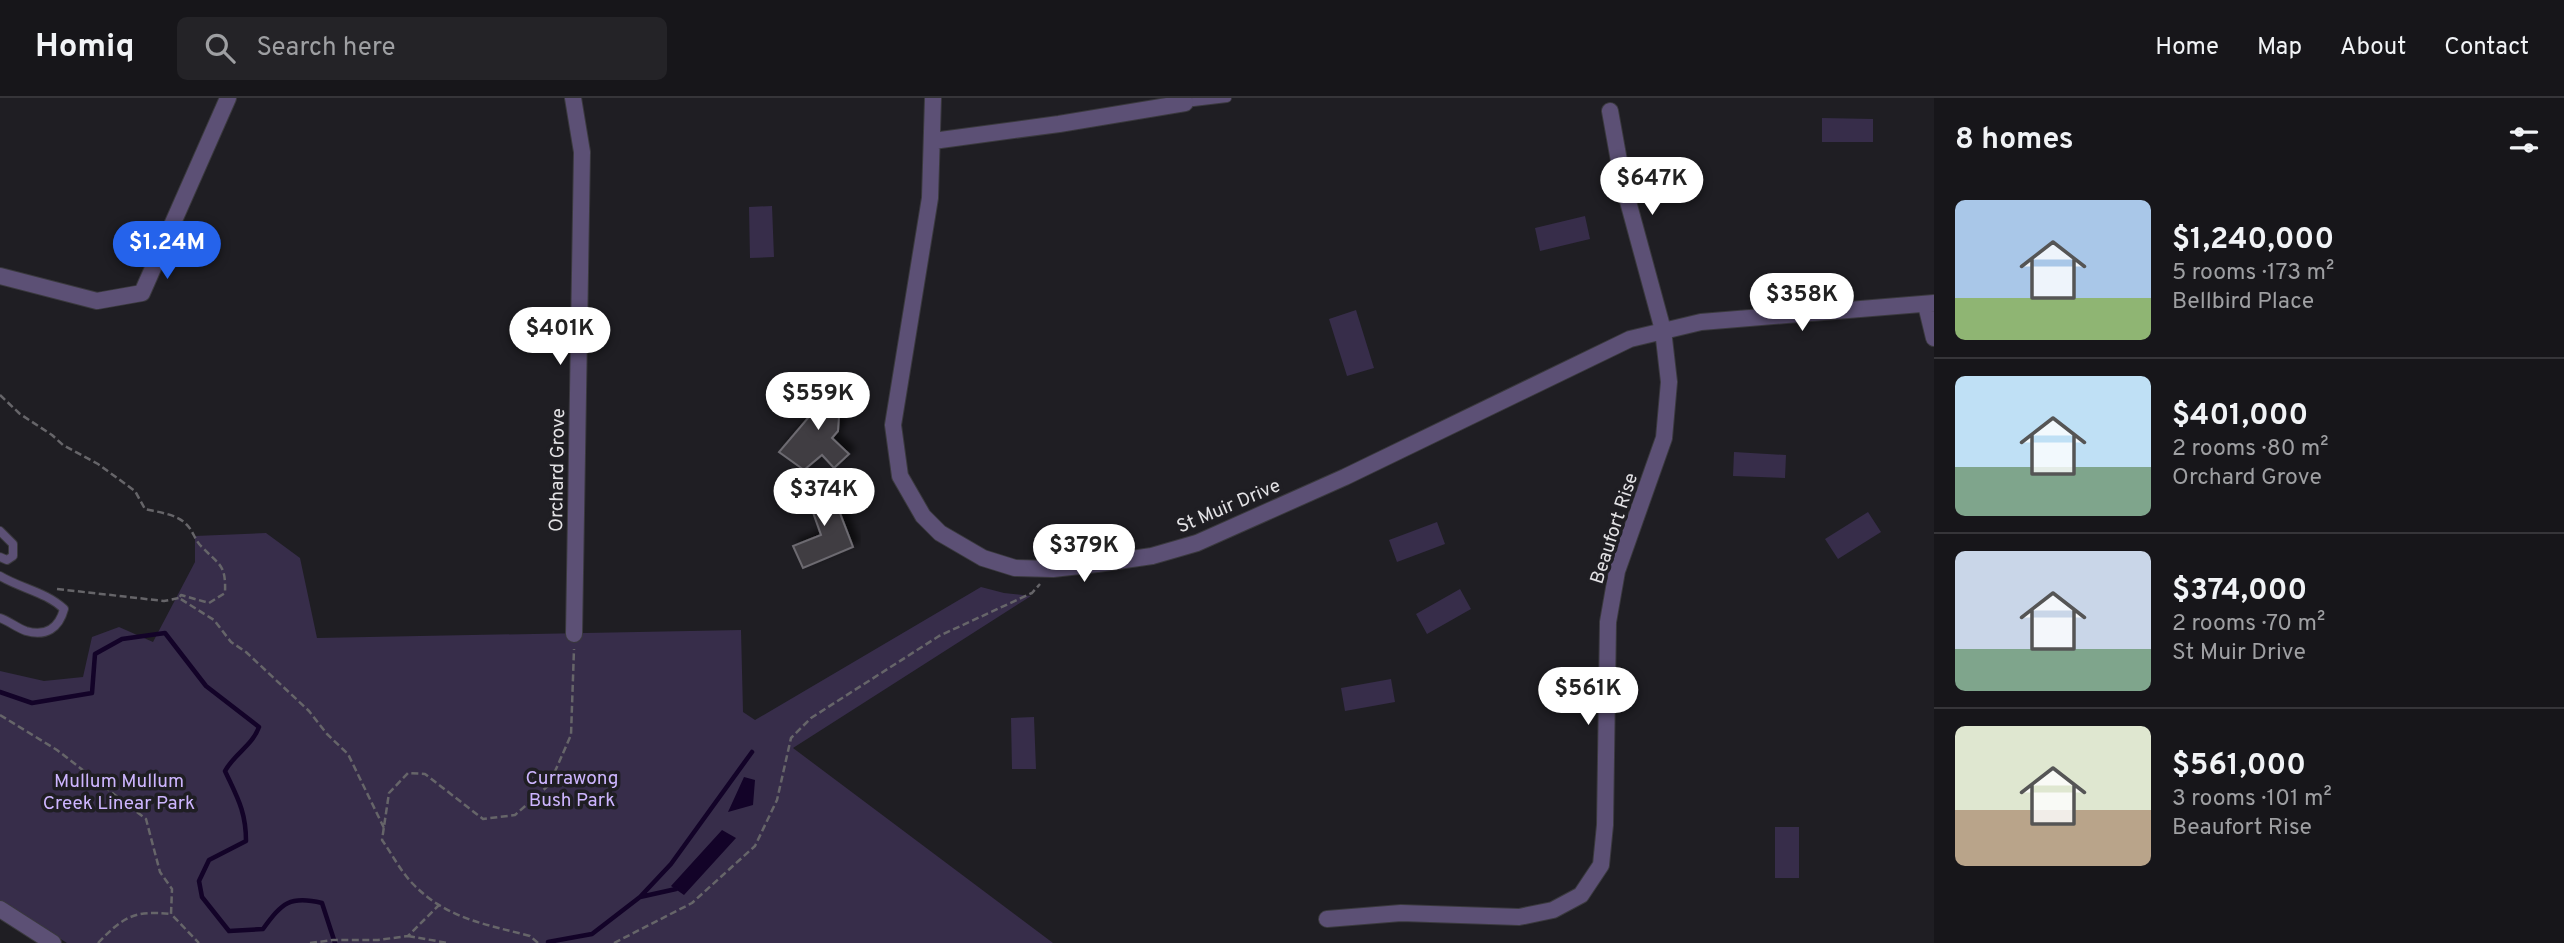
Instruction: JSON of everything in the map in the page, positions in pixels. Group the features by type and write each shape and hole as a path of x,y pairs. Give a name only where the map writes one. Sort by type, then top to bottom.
{"street":[{"path":"0,276 97,301 142,293 228,98"},
{"name":"Orchard Grove","path":"573,98 582,152 574,634"},
{"name":"St Muir Drive","path":"933,98 930,198 893,425 900,476 923,516 940,533 983,558 1015,568 1053,569 1152,556 1197,543 1345,477 1630,339 1701,322 1930,304"},
{"path":"933,141 1185,103"},
{"name":"Beaufort Rise","path":"1327,919 1401,913 1519,917 1553,910 1581,895 1601,865 1605,825 1608,622 1617,571 1664,438 1669,382 1663,330 1623,183 1610,111"},
{"path":"1930,304 1934,338"},
{"path":"0,909 53,943"}],"lane":[{"path":"1185,103 1227,98"},
{"path":"0,531 13,544 13,556 7,559 0,557"},
{"path":"0,576 19,587 52,598 64,609 61,621 54,629 39,633 24,631 0,618"}],"path":[{"path":"0,395 20,414 63,445 98,464 135,491 145,509 174,516 186,523 200,545 216,558 226,575 225,593 209,603 181,595 164,601 55,589 52,598"},
{"path":"614,943 692,903 755,846 777,800 791,738 810,718 939,636 1032,593 1053,569"},
{"path":"178,598 214,620 231,642 246,652 253,662 309,710 327,734 348,754 384,828"},
{"path":"538,943 530,936 455,916 439,905 412,884 383,840 384,828 389,793 408,773 425,774 483,819 515,815 549,785 571,736 574,634"},
{"path":"0,715 57,750 146,819 160,872 172,889 171,914"},
{"path":"408,936 439,905"},
{"path":"98,943 120,922 132,915 149,912 171,914 199,943"},
{"path":"310,943 408,936 448,943"}],"green space":[{"path":"1822,118 1873,119 1873,142 1822,142"},
{"path":"772,206 774,257 750,258 749,207"},
{"path":"1585,216 1590,239 1540,251 1535,228"},
{"path":"1356,310 1374,368 1347,376 1329,319"},
{"path":"1734,452 1786,455 1785,478 1733,476"},
{"path":"1868,512 1881,532 1838,559 1825,539"},
{"path":"1437,522 1445,544 1397,562 1389,540"},
{"name":"Currawong Bush Park","path":"266,533 300,558 317,638 741,630 743,712 755,720 981,587 1031,596 793,748 1053,943 67,943 0,901 0,671 44,681 83,677 92,637 119,627 153,642 195,562 195,536"},
{"path":"1460,589 1471,609 1427,634 1416,614"},
{"path":"1391,679 1395,702 1345,711 1341,688"},
{"path":"1034,717 1036,769 1012,769 1011,718"},
{"path":"1775,827 1799,827 1799,878 1775,878"}],"shaded area":[{"path":"744,777 755,780 753,805 728,812"},
{"path":"722,830 736,838 684,895 671,886"}],"building":[{"path":"826,382 847,405 839,416 838,431 832,438 849,454 834,468 822,455 804,470 779,452 814,411 806,401"},
{"path":"828,482 853,547 803,568 793,546 821,535 805,490"}],"waterway":[{"path":"0,692 32,703 92,693 95,654 122,639 165,633 206,686 259,727 225,771 243,813 246,841 209,860 199,881 202,897 229,931 263,929 282,907 294,901 322,903 335,943"},
{"path":"548,942 592,934 640,897 671,864 752,752"},
{"path":"640,897 676,889"}],"park label":[{"name":"Mullum Mullum Creek Linear Park","path":"119,791"}]}
